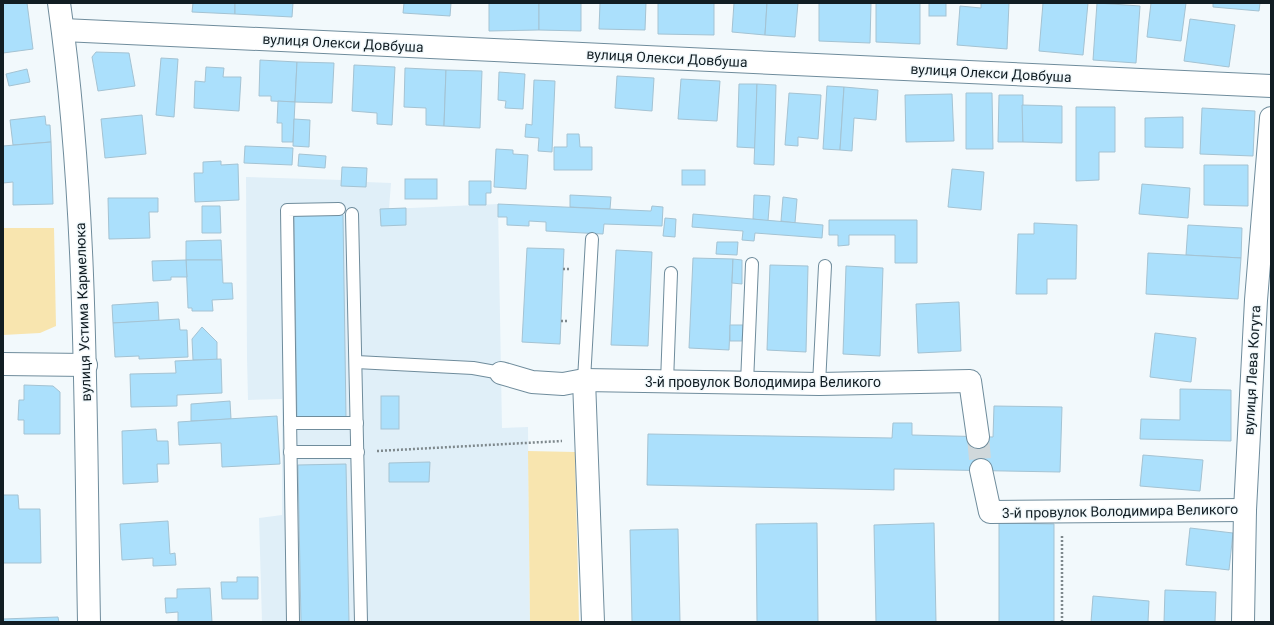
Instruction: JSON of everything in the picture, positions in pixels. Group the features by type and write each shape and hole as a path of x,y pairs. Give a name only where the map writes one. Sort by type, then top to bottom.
{"street":[{"name":"вулиця Устима Кармелюка","path":"59,3 76,152 86,365 89,622"},
{"name":"вулиця Олекси Довбуша","path":"63,30 1271,86"},
{"name":"вулиця Лева Когута","path":"1243,622 1245,510 1256,300 1271,118"},
{"path":"3,364 86,365"},
{"name":"3-й провулок Володимира Великого","path":"501,373 532,382 563,384 584,380 819,384 970,381 978,437"},
{"path":"584,380 593,622"},
{"name":"3-й провулок Володимира Великого","path":"981,470 990,512 1062,513 1245,510"}],"lane":[{"path":"294,622 287,210 339,209"},
{"path":"352,214 361,622"},
{"path":"584,380 592,239"},
{"path":"747,383 752,264"},
{"path":"819,384 825,266"},
{"path":"667,382 671,273"},
{"path":"356,362 473,368 501,373"},
{"path":"290,423 357,423"},
{"path":"290,452 358,452"}],"path":[{"path":"358,452 586,440"},
{"path":"1062,513 1062,622"}],"shaded area":[{"path":"246,177 342,180 341,186 366,187 366,182 391,183 389,209 498,204 502,428 528,427 530,622 262,622 259,518 282,515 282,399 248,400"},
{"path":"3,228 54,228 56,326 40,333 3,335"},
{"path":"528,451 575,452 579,622 530,622"}],"building":[{"path":"3,3 27,3 33,49 3,53"},
{"path":"193,3 235,3 235,14 192,12"},
{"path":"235,3 293,3 292,17 235,14"},
{"path":"404,3 451,3 450,16 403,13"},
{"path":"489,3 539,3 539,30 489,31"},
{"path":"539,3 581,3 581,31 539,30"},
{"path":"600,3 646,3 645,30 599,29"},
{"path":"658,3 714,3 714,35 658,34"},
{"path":"734,3 767,3 765,35 732,32"},
{"path":"767,3 798,3 795,37 765,35"},
{"path":"819,3 871,3 870,43 819,41"},
{"path":"876,3 920,3 920,44 876,42"},
{"path":"929,3 946,3 946,16 929,16"},
{"path":"981,3 1009,3 1007,49 957,45 960,6 981,8"},
{"path":"1043,3 1088,3 1083,55 1039,51"},
{"path":"1097,3 1140,6 1136,63 1093,60"},
{"path":"1151,3 1186,3 1181,41 1147,37"},
{"path":"1213,3 1260,3 1259,11 1213,7"},
{"path":"1190,19 1235,25 1229,67 1184,61"},
{"path":"96,52 129,53 135,86 98,91 92,57"},
{"path":"161,58 178,59 174,117 156,115"},
{"path":"260,60 297,62 295,102 271,101 271,96 259,96"},
{"path":"297,62 334,63 332,103 295,102"},
{"path":"354,65 395,67 392,125 377,124 377,113 352,111"},
{"path":"206,67 224,68 223,77 241,77 239,111 194,108 195,81 205,82"},
{"path":"405,68 446,70 444,126 426,125 426,108 404,107"},
{"path":"27,69 30,82 9,86 6,74"},
{"path":"446,70 482,71 480,128 444,126"},
{"path":"499,72 525,74 523,109 505,108 506,101 498,100"},
{"path":"617,76 654,78 652,111 615,108"},
{"path":"681,79 720,81 717,121 678,119"},
{"path":"534,80 555,81 552,152 538,151 539,138 525,137 526,124 532,125"},
{"path":"739,84 757,84 755,148 737,147"},
{"path":"757,84 776,85 774,165 754,164"},
{"path":"827,86 844,87 840,150 823,149"},
{"path":"844,87 878,90 876,120 854,118 852,151 840,150"},
{"path":"789,93 821,95 818,139 798,137 798,146 785,145"},
{"path":"966,93 992,93 993,149 966,149"},
{"path":"952,94 954,141 906,142 905,95"},
{"path":"999,95 1023,95 1023,142 998,142"},
{"path":"278,101 295,102 293,142 282,142 282,123 277,123"},
{"path":"1022,105 1062,106 1062,143 1023,142"},
{"path":"1076,107 1115,107 1115,152 1099,152 1099,180 1076,181"},
{"path":"1202,108 1255,111 1253,156 1200,154"},
{"path":"142,115 146,154 105,158 101,119"},
{"path":"45,116 46,125 50,125 51,142 13,145 10,120"},
{"path":"1183,117 1183,148 1145,147 1145,118"},
{"path":"294,119 310,120 309,147 293,146"},
{"path":"567,134 579,134 580,147 592,147 592,170 554,170 554,147 567,147"},
{"path":"51,142 53,204 13,205 13,182 3,183 3,146"},
{"path":"245,146 293,148 292,165 244,163"},
{"path":"496,149 513,150 513,154 528,155 526,189 494,187"},
{"path":"299,154 326,156 325,168 298,166"},
{"path":"221,161 221,165 238,164 239,200 195,202 194,173 203,173 203,162"},
{"path":"1204,165 1248,165 1248,206 1204,205"},
{"path":"342,167 367,168 366,187 341,186"},
{"path":"952,169 984,172 981,210 948,207"},
{"path":"682,170 705,170 705,185 682,185"},
{"path":"405,179 437,179 437,199 405,199"},
{"path":"469,181 491,181 491,193 486,193 486,205 469,205"},
{"path":"1142,184 1190,188 1188,218 1139,214"},
{"path":"570,195 611,197 610,209 570,207"},
{"path":"754,195 770,196 768,221 753,219"},
{"path":"783,197 797,199 795,223 781,221"},
{"path":"108,198 158,198 158,212 149,212 150,238 109,239"},
{"path":"498,204 651,211 652,206 663,207 662,226 604,224 603,234 546,231 546,222 529,221 529,226 507,225 507,217 498,217"},
{"path":"202,206 220,206 221,233 202,233"},
{"path":"406,208 406,225 381,226 380,209"},
{"path":"693,214 823,225 822,238 755,233 754,241 742,240 743,231 692,227"},
{"path":"294,215 343,215 346,417 297,418"},
{"path":"665,218 676,219 675,237 663,236"},
{"path":"829,220 917,220 917,263 895,263 895,235 849,235 849,245 838,246 838,235 829,235"},
{"path":"1034,223 1077,225 1076,279 1047,279 1047,294 1016,294 1018,234 1034,234"},
{"path":"1188,225 1242,228 1241,258 1186,255"},
{"path":"221,240 222,260 186,260 186,241"},
{"path":"717,242 738,242 737,255 716,254"},
{"path":"527,248 564,249 560,344 522,342"},
{"path":"616,250 652,252 648,346 611,345"},
{"path":"1148,253 1241,258 1238,299 1146,294"},
{"path":"693,258 733,259 729,350 689,348"},
{"path":"733,259 742,260 742,284 732,283"},
{"path":"186,260 222,260 223,283 232,283 233,299 212,300 213,311 192,311 192,308 188,308"},
{"path":"186,260 187,277 171,277 171,280 153,281 152,261"},
{"path":"770,265 808,266 806,352 767,350"},
{"path":"846,266 883,268 880,356 843,354"},
{"path":"158,302 159,321 113,323 112,305"},
{"path":"959,302 961,351 918,353 916,304"},
{"path":"179,319 180,330 187,330 188,357 139,359 139,356 115,357 113,323"},
{"path":"730,325 743,325 742,341 730,341"},
{"path":"202,327 217,342 217,360 193,360 192,339"},
{"path":"1155,333 1196,338 1191,382 1150,377"},
{"path":"221,359 222,393 177,395 177,406 131,407 130,374 176,373 175,361"},
{"path":"24,385 53,386 60,392 60,434 24,434 24,420 18,420 19,400 24,400"},
{"path":"1180,389 1231,390 1231,441 1140,439 1141,419 1180,420"},
{"path":"381,396 399,396 399,429 381,429"},
{"path":"230,401 231,419 191,421 191,404"},
{"path":"994,406 1062,407 1060,472 894,469 894,490 647,485 648,434 892,438 893,423 912,423 912,435 993,437"},
{"path":"277,416 280,464 222,467 221,443 179,445 178,422"},
{"path":"156,429 157,441 168,441 169,464 157,464 158,482 123,484 122,431"},
{"path":"1143,455 1203,460 1200,491 1140,486"},
{"path":"430,462 429,482 389,482 389,463"},
{"path":"346,464 349,622 301,622 298,465"},
{"path":"3,495 18,495 19,509 40,509 41,563 3,563"},
{"path":"168,521 170,554 175,553 176,565 153,566 153,558 122,560 120,524"},
{"path":"817,523 818,622 757,622 756,524"},
{"path":"934,523 936,622 876,622 874,525"},
{"path":"999,523 1054,524 1054,622 999,622"},
{"path":"1190,528 1233,533 1229,570 1186,565"},
{"path":"678,529 680,622 632,622 630,530"},
{"path":"237,577 258,577 258,599 222,599 221,582 237,582"},
{"path":"210,588 212,622 178,622 178,612 166,613 165,598 177,598 177,589"},
{"path":"1165,590 1216,592 1215,622 1164,622"},
{"path":"1093,596 1149,601 1148,622 1091,622"},
{"path":"58,617 59,622 3,622 3,619"}],"tunnel":[{"path":"978,437 981,470"}]}
